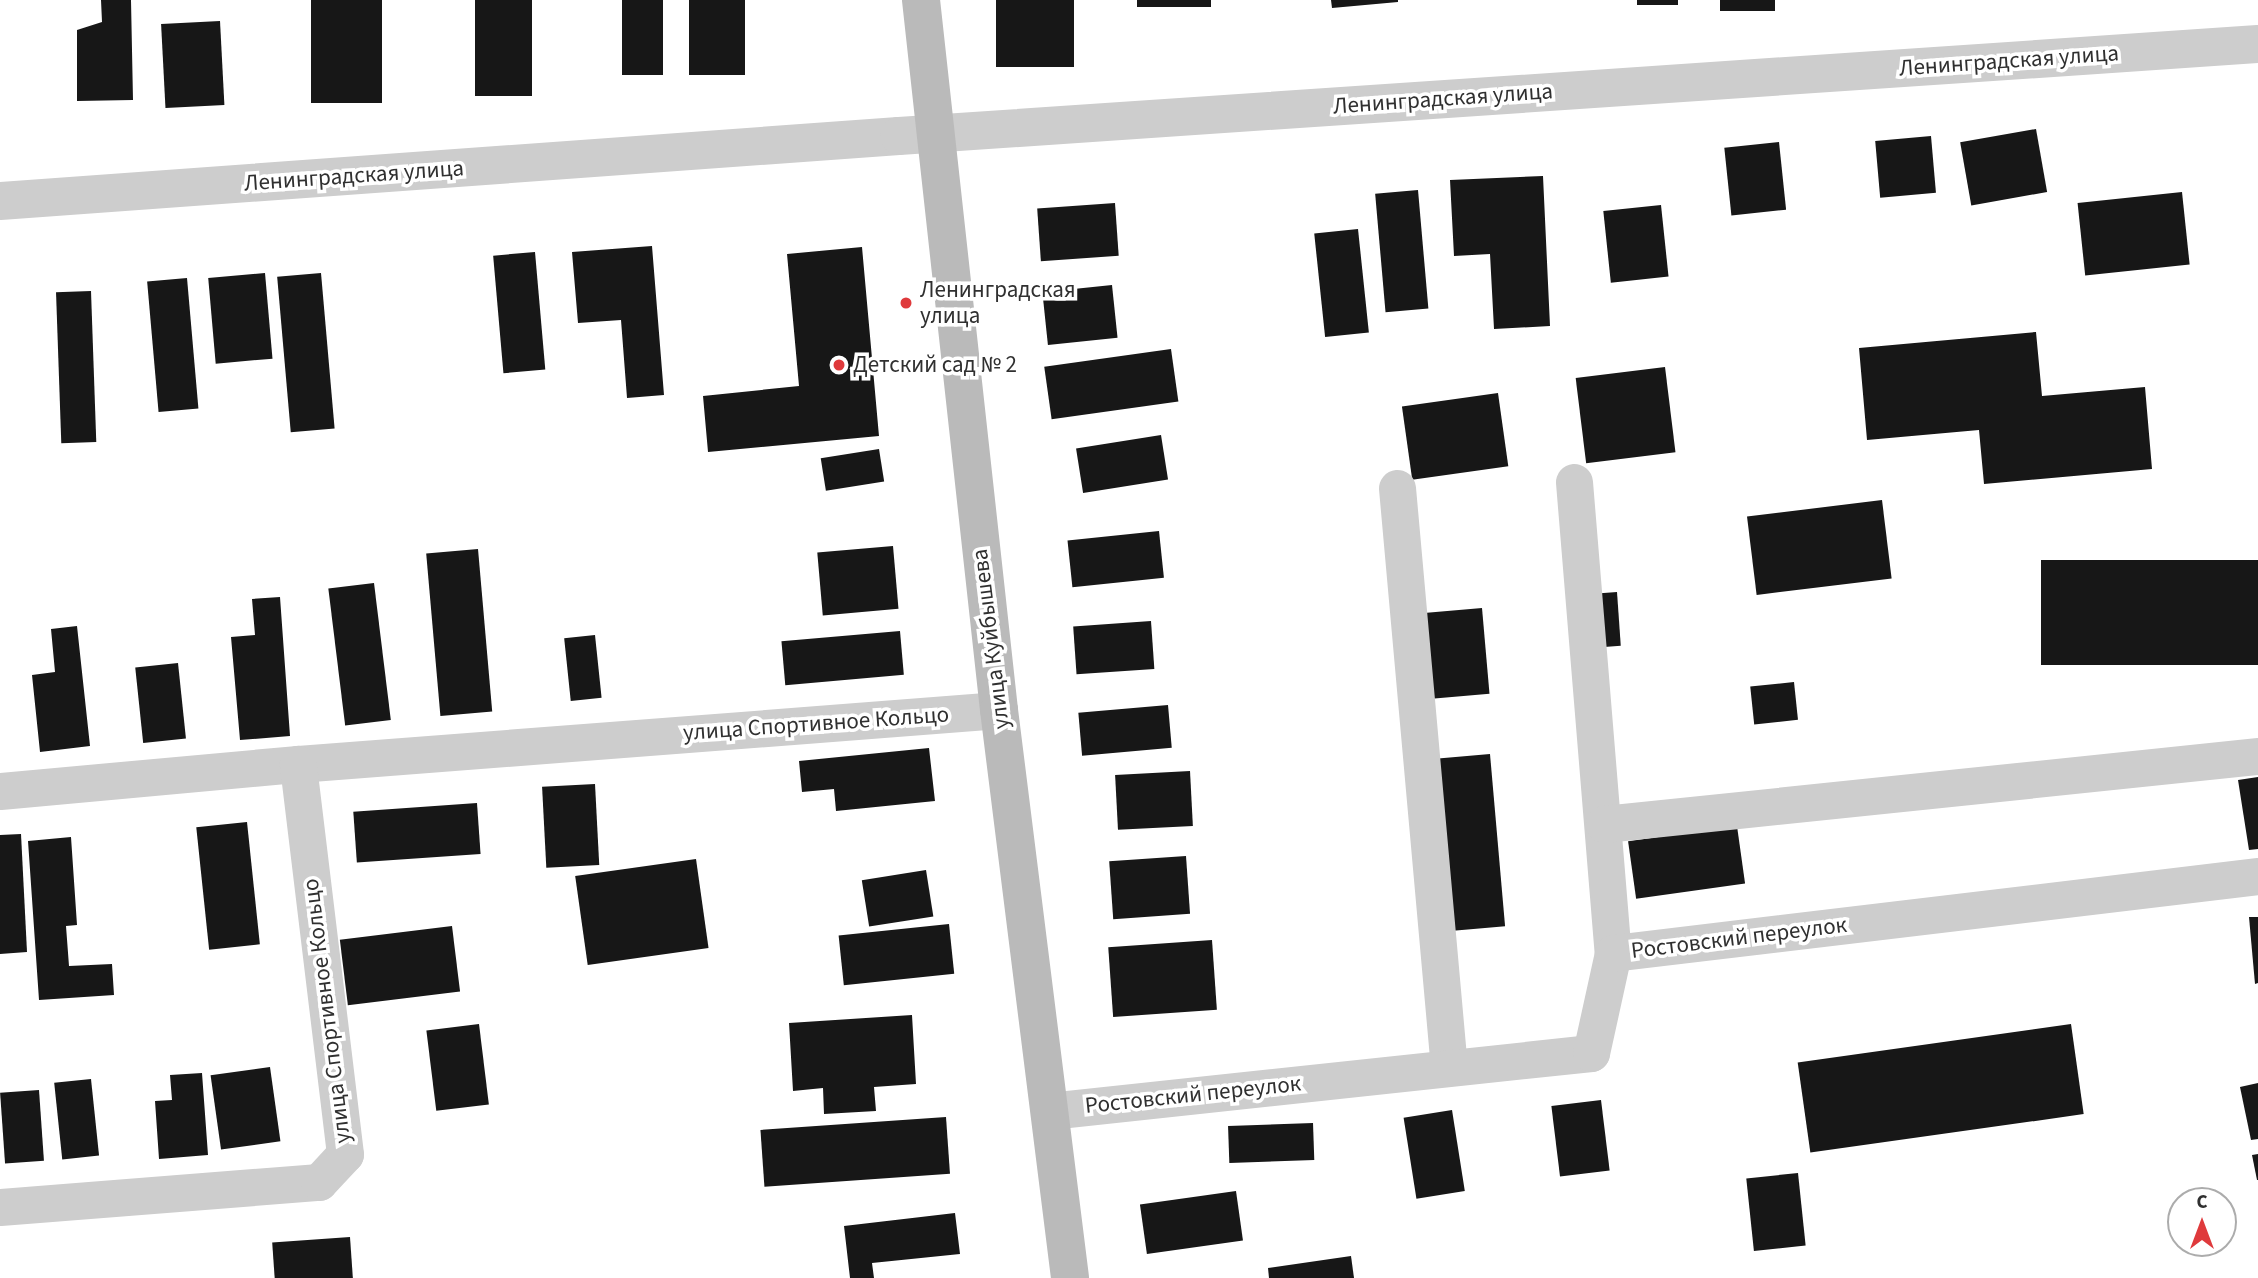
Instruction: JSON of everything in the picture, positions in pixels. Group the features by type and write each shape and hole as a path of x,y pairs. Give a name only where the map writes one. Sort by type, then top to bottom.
{"main road":[{"name":"улица Куйбышева","path":"921,0 999,710 1070,1278"}],"street":[{"name":"Ленинградская улица","path":"0,201 2258,44"},
{"path":"1574,482 1613,953"},
{"path":"1397,488 1449,1068"},
{"name":"улица Спортивное Кольцо","path":"0,791 298,764 999,710"},
{"path":"1604,824 2258,756"},
{"name":"улица Спортивное Кольцо","path":"0,1207 319,1182 345,1154 298,764"},
{"name":"Ростовский переулок","path":"1049,1111 1591,1053 1613,953 2258,876"}],"building":[{"path":"101,0 131,0 133,100 77,101 77,30 102,22"},
{"path":"311,0 382,0 382,103 311,103"},
{"path":"475,0 532,0 532,96 475,96"},
{"path":"622,0 663,0 663,75 622,75"},
{"path":"689,0 745,0 745,75 689,75"},
{"path":"996,0 1074,0 1074,67 996,67"},
{"path":"1137,0 1211,0 1211,7 1137,7"},
{"path":"1331,0 1398,0 1398,2 1332,8"},
{"path":"1637,0 1678,0 1678,5 1637,5"},
{"path":"1720,0 1775,0 1775,11 1720,11"},
{"path":"220,21 224,105 165,108 161,24"},
{"path":"2036,129 2047,192 1971,205 1960,142"},
{"path":"1931,136 1936,193 1880,198 1875,141"},
{"path":"1779,142 1786,210 1731,215 1724,148"},
{"path":"1543,176 1550,326 1494,329 1490,254 1454,256 1450,180"},
{"path":"1418,190 1428,309 1386,312 1375,194"},
{"path":"2182,192 2190,265 2085,276 2078,203"},
{"path":"1115,203 1119,256 1041,261 1037,208"},
{"path":"1661,205 1669,277 1611,283 1603,211"},
{"path":"1358,229 1369,332 1325,337 1314,234"},
{"path":"652,246 664,395 627,398 621,320 578,323 572,252"},
{"path":"862,247 879,436 708,452 703,396 799,386 787,254"},
{"path":"535,252 545,370 503,373 493,256"},
{"path":"265,273 272,359 216,364 208,278"},
{"path":"321,273 335,428 291,432 277,277"},
{"path":"187,278 198,409 159,412 147,281"},
{"path":"1112,285 1118,338 1048,345 1042,292"},
{"path":"91,291 96,442 61,443 56,292"},
{"path":"2036,332 2042,396 2145,387 2152,469 1984,484 1979,430 1867,440 1859,348"},
{"path":"1171,349 1178,401 1052,419 1044,367"},
{"path":"1665,367 1675,452 1586,463 1576,378"},
{"path":"1498,393 1508,466 1412,480 1402,406"},
{"path":"1161,435 1168,479 1083,493 1076,448"},
{"path":"879,449 884,482 826,491 821,458"},
{"path":"1882,500 1892,578 1757,595 1747,517"},
{"path":"1159,531 1164,578 1072,587 1068,541"},
{"path":"893,546 898,609 823,615 817,553"},
{"path":"478,549 492,711 440,716 426,554"},
{"path":"2041,560 2258,560 2258,665 2041,665"},
{"path":"374,583 391,720 345,726 328,589"},
{"path":"1617,592 1621,646 1601,647 1597,593"},
{"path":"280,597 290,736 240,740 231,637 255,635 252,599"},
{"path":"1482,608 1489,694 1429,699 1421,613"},
{"path":"1151,621 1154,669 1077,674 1073,626"},
{"path":"77,626 90,746 40,752 32,675 55,672 51,629"},
{"path":"900,631 904,675 785,685 781,641"},
{"path":"595,635 602,698 571,701 564,638"},
{"path":"178,663 186,739 143,743 135,667"},
{"path":"1794,682 1798,720 1754,724 1750,687"},
{"path":"1168,705 1172,748 1082,756 1078,713"},
{"path":"929,748 935,801 836,811 834,789 802,792 799,761"},
{"path":"1490,754 1505,926 1453,931 1438,759"},
{"path":"1190,771 1193,826 1118,830 1115,775"},
{"path":"2258,777 2258,849 2249,850 2238,780"},
{"path":"595,784 599,865 546,868 542,787"},
{"path":"477,803 481,854 357,863 353,812"},
{"path":"247,822 260,944 209,950 196,827"},
{"path":"1737,826 1745,883 1636,899 1628,841"},
{"path":"21,834 27,952 0,954 0,835"},
{"path":"71,837 77,925 66,926 69,966 112,964 114,995 39,1000 28,841"},
{"path":"1186,856 1190,914 1113,919 1109,861"},
{"path":"696,859 709,948 588,965 575,876"},
{"path":"926,870 933,916 869,927 862,880"},
{"path":"2249,917 2258,917 2258,983 2255,984"},
{"path":"949,924 954,974 844,985 839,936"},
{"path":"452,926 460,992 348,1005 340,940"},
{"path":"1212,940 1217,1010 1113,1017 1108,947"},
{"path":"912,1015 916,1084 874,1087 876,1111 824,1114 823,1088 793,1091 789,1023"},
{"path":"479,1024 489,1104 436,1111 426,1030"},
{"path":"2071,1024 2084,1114 1810,1153 1798,1062"},
{"path":"270,1067 280,1141 221,1150 211,1075"},
{"path":"202,1073 208,1155 159,1159 155,1101 172,1100 170,1075"},
{"path":"91,1079 99,1156 62,1159 54,1083"},
{"path":"2258,1083 2258,1139 2251,1140 2240,1087"},
{"path":"39,1090 44,1161 5,1164 0,1093"},
{"path":"1601,1100 1610,1170 1560,1177 1551,1106"},
{"path":"1452,1110 1465,1191 1416,1199 1404,1118"},
{"path":"946,1117 950,1174 764,1187 760,1130"},
{"path":"1313,1123 1314,1160 1229,1163 1228,1126"},
{"path":"2258,1154 2258,1180 2257,1180 2252,1155"},
{"path":"1798,1173 1806,1246 1754,1251 1746,1178"},
{"path":"1236,1191 1243,1241 1147,1254 1140,1204"},
{"path":"955,1213 960,1254 872,1263 874,1278 850,1278 844,1226"},
{"path":"350,1237 353,1278 275,1278 272,1242"},
{"path":"1351,1256 1354,1278 1269,1278 1268,1268"}],"place":[{"name":"Ленинградская улица","path":"906,303"},
{"name":"Детский сад № 2","path":"839,365"}]}
